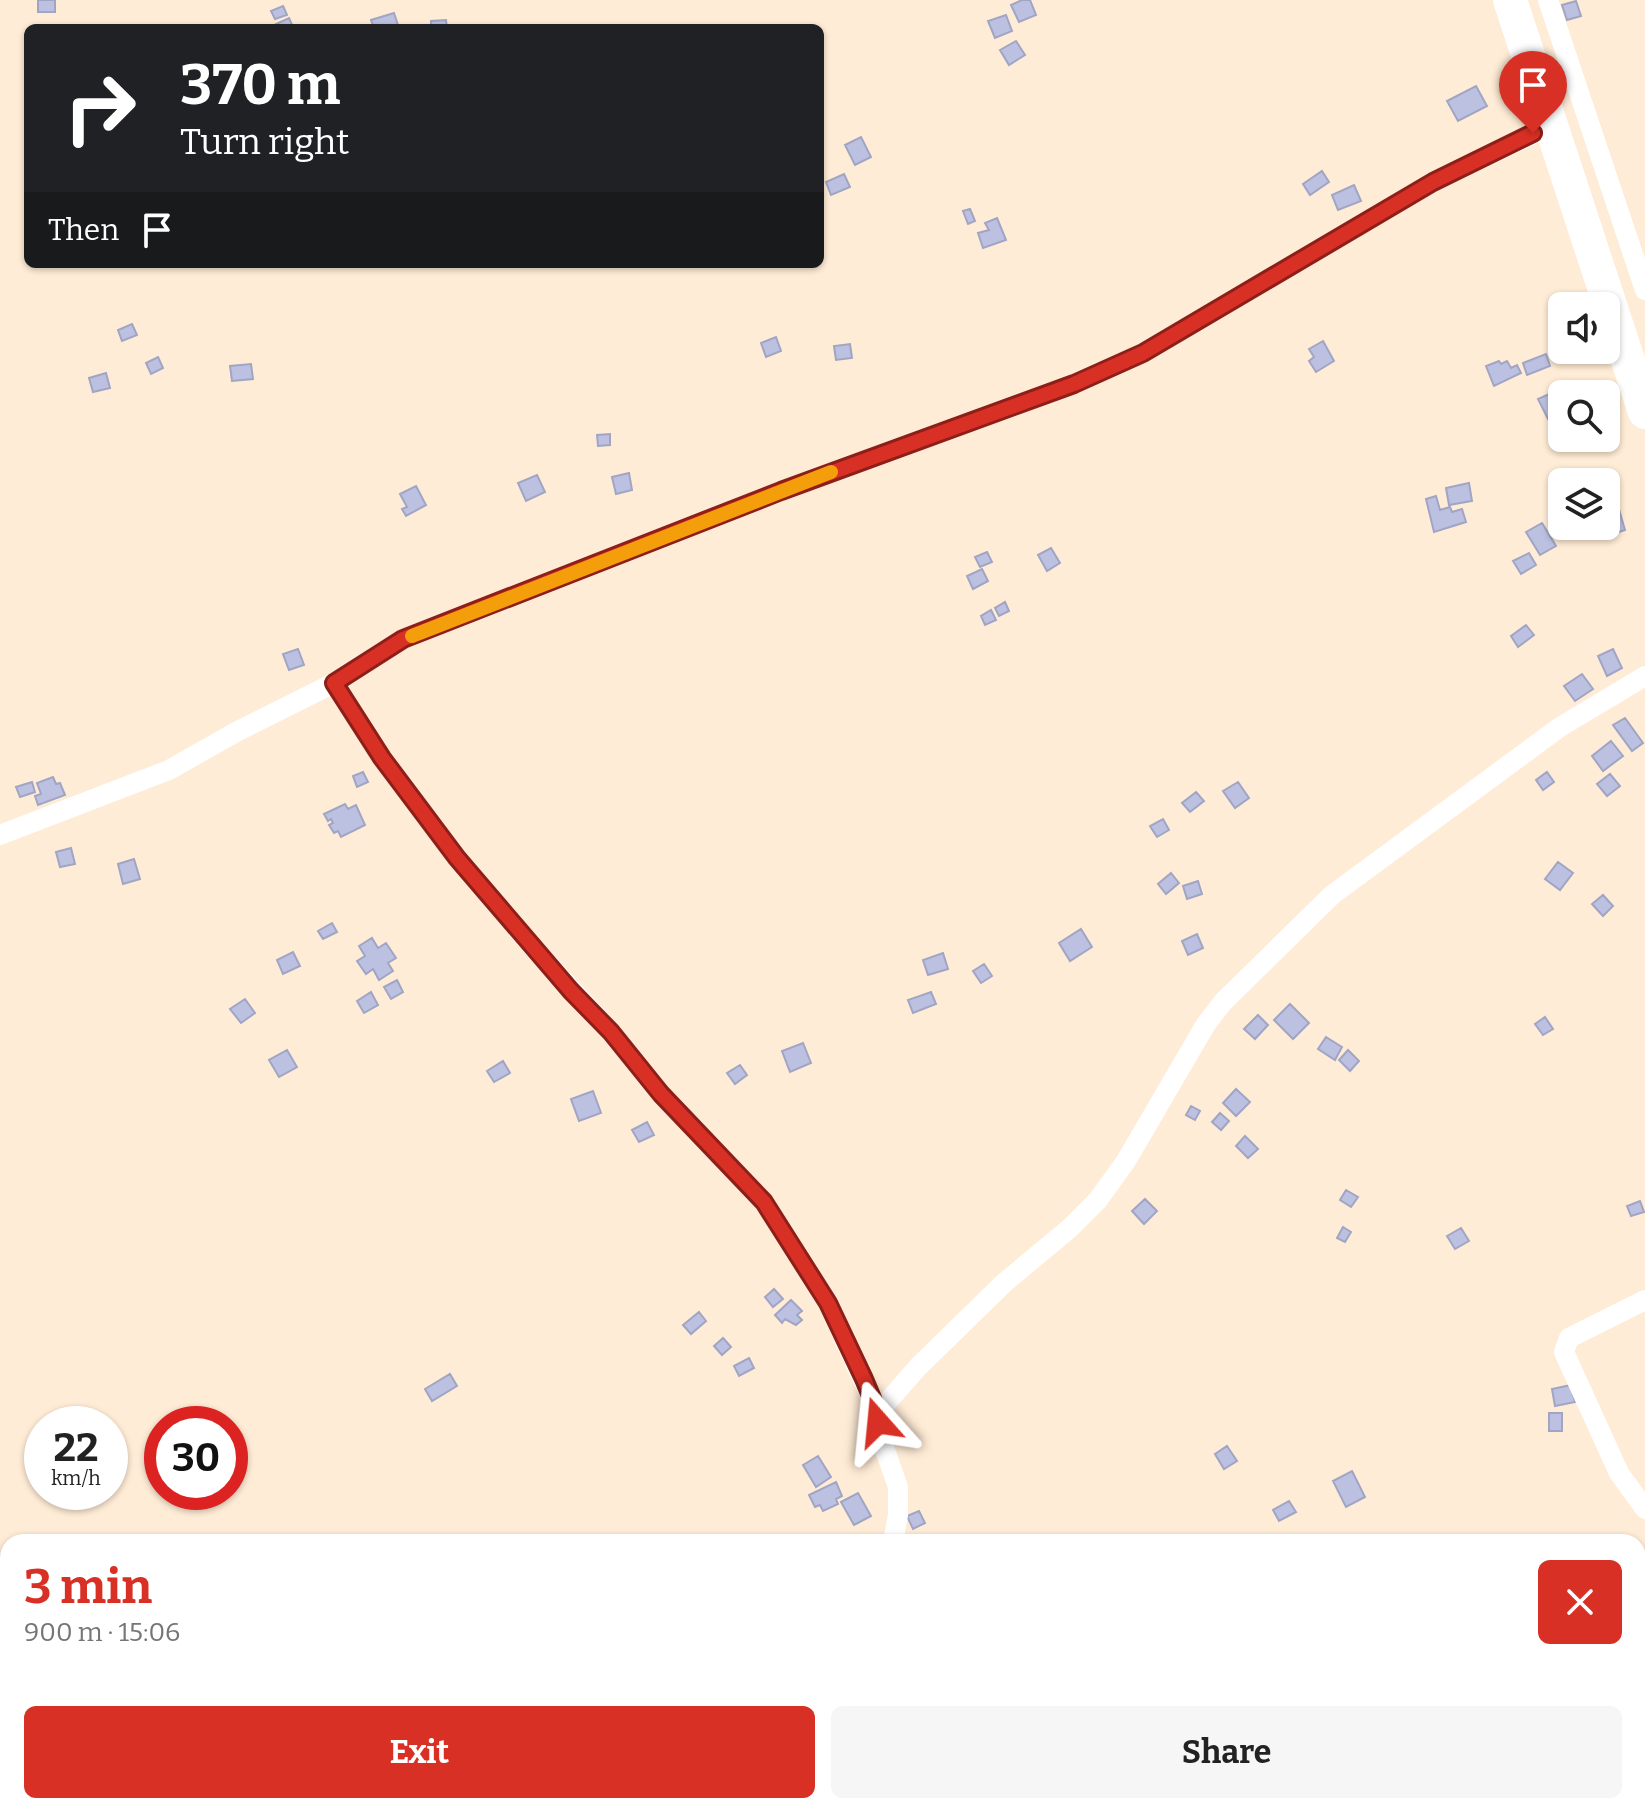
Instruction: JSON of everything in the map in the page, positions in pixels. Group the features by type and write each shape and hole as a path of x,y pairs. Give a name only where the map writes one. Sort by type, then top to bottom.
{"highway":[{"path":"1510,0 1645,412"}],"street":[{"path":"1548,0 1645,290"},
{"path":"0,835 169,770 334,683 403,639 781,491 1074,384 1143,353 1433,182 1552,125"},
{"path":"879,1415 902,1383 947,1338 1098,1200 1126,1161 1206,1024 1223,1002 1332,895 1560,727 1645,676"},
{"path":"334,683 382,758 457,858 571,991 611,1032 661,1094 764,1202 828,1303 879,1415 879,1433 898,1487 894,1534"},
{"path":"1645,1300 1569,1338 1564,1352 1619,1473 1645,1509"}],"building":[{"path":"38,0 55,0 55,12 38,12"},
{"path":"1030,0 1036,15 1019,22 1011,5"},
{"path":"1576,1 1581,16 1567,20 1562,5"},
{"path":"283,6 287,15 275,19 271,11"},
{"path":"394,13 398,24 372,24 371,20"},
{"path":"1006,15 1012,31 995,38 988,21"},
{"path":"289,18 292,24 276,24"},
{"path":"446,20 446,24 431,24 431,21"},
{"path":"1016,41 1025,55 1009,65 1000,50"},
{"path":"1476,86 1487,106 1458,121 1447,101"},
{"path":"861,137 871,157 855,165 845,145"},
{"path":"1322,171 1329,182 1310,195 1303,184"},
{"path":"844,174 850,187 831,195 826,182"},
{"path":"1354,185 1361,201 1338,210 1332,195"},
{"path":"970,209 975,221 968,224 963,211"},
{"path":"997,218 1006,240 983,248 978,233 989,230 985,223"},
{"path":"132,324 137,335 122,341 118,330"},
{"path":"776,337 781,351 766,357 761,343"},
{"path":"1323,341 1334,361 1316,372 1309,361 1314,357 1309,349"},
{"path":"850,344 852,358 836,360 834,346"},
{"path":"1546,354 1550,366 1527,375 1523,363"},
{"path":"158,357 163,368 151,374 146,363"},
{"path":"1499,361 1501,364 1507,361 1511,368 1517,365 1521,373 1494,386 1486,366"},
{"path":"251,364 253,379 232,381 230,366"},
{"path":"106,373 110,388 93,392 89,378"},
{"path":"1548,395 1548,419 1538,399"},
{"path":"610,434 610,445 598,446 597,435"},
{"path":"629,473 632,490 616,494 612,477"},
{"path":"537,475 545,492 526,501 518,483"},
{"path":"1469,483 1472,501 1449,505 1446,488"},
{"path":"416,486 426,505 406,516 402,509 407,507 400,494"},
{"path":"1436,496 1440,510 1450,507 1452,512 1462,509 1466,522 1434,532 1426,499"},
{"path":"1620,513 1625,530 1620,532"},
{"path":"1542,523 1548,540 1552,540 1556,546 1540,555 1526,532"},
{"path":"1051,548 1060,563 1047,571 1038,555"},
{"path":"987,552 992,562 980,567 975,557"},
{"path":"1529,553 1536,565 1521,574 1513,561"},
{"path":"982,569 988,581 973,589 967,576"},
{"path":"1005,602 1009,611 999,616 995,608"},
{"path":"991,610 996,620 985,625 981,616"},
{"path":"1526,625 1534,635 1518,647 1511,636"},
{"path":"298,649 304,665 289,670 283,654"},
{"path":"1613,649 1622,668 1607,676 1598,656"},
{"path":"1582,674 1593,689 1575,701 1564,686"},
{"path":"1625,718 1643,743 1632,751 1613,725"},
{"path":"1611,741 1623,756 1603,771 1592,756"},
{"path":"363,772 368,782 357,787 353,776"},
{"path":"1547,772 1554,782 1543,790 1536,780"},
{"path":"1610,774 1620,786 1607,796 1597,784"},
{"path":"53,777 56,784 60,783 65,795 38,805 35,796 41,794 37,783"},
{"path":"32,782 35,792 20,797 16,787"},
{"path":"1238,782 1249,798 1235,808 1223,791"},
{"path":"1196,792 1204,801 1190,812 1182,803"},
{"path":"345,804 348,809 356,805 365,825 341,837 338,831 334,833 329,825 333,823 331,819 328,821 324,814"},
{"path":"1163,819 1169,830 1157,837 1150,826"},
{"path":"71,848 75,864 60,867 56,852"},
{"path":"134,859 140,879 123,884 118,864"},
{"path":"1558,862 1573,873 1560,890 1545,879"},
{"path":"1171,873 1179,883 1166,894 1158,884"},
{"path":"1198,881 1202,894 1187,899 1183,886"},
{"path":"1603,895 1613,906 1603,916 1592,904"},
{"path":"332,923 337,932 323,939 318,931"},
{"path":"1081,929 1092,947 1070,961 1059,943"},
{"path":"1197,934 1203,948 1188,955 1182,941"},
{"path":"372,938 378,948 386,943 396,958 388,963 393,971 379,980 373,969 366,974 357,961 365,956 359,946"},
{"path":"293,952 300,966 283,974 277,960"},
{"path":"943,953 948,969 928,975 923,960"},
{"path":"984,964 992,976 981,983 973,971"},
{"path":"397,980 403,992 391,999 384,987"},
{"path":"371,992 378,1005 364,1013 357,1001"},
{"path":"931,992 936,1004 913,1013 908,1000"},
{"path":"245,999 255,1013 241,1023 230,1009"},
{"path":"1290,1004 1309,1023 1293,1039 1274,1020"},
{"path":"1258,1015 1268,1025 1255,1039 1244,1029"},
{"path":"1545,1017 1553,1029 1543,1035 1535,1024"},
{"path":"1326,1037 1342,1047 1335,1060 1318,1049"},
{"path":"803,1043 811,1063 790,1072 782,1051"},
{"path":"287,1050 297,1067 279,1077 269,1060"},
{"path":"1348,1050 1359,1061 1350,1071 1339,1060"},
{"path":"503,1061 510,1073 494,1082 487,1071"},
{"path":"740,1065 747,1075 735,1084 727,1073"},
{"path":"1236,1089 1250,1102 1236,1116 1223,1103"},
{"path":"593,1091 601,1113 579,1121 571,1099"},
{"path":"1191,1106 1200,1111 1195,1120 1186,1115"},
{"path":"1220,1113 1229,1121 1221,1130 1212,1122"},
{"path":"647,1122 654,1135 639,1142 632,1130"},
{"path":"1245,1136 1258,1149 1248,1158 1236,1146"},
{"path":"1346,1190 1358,1197 1351,1207 1340,1200"},
{"path":"1145,1199 1157,1211 1144,1224 1132,1211"},
{"path":"1640,1201 1644,1212 1631,1216 1627,1206"},
{"path":"1343,1227 1351,1232 1345,1242 1337,1238"},
{"path":"1461,1228 1469,1241 1455,1249 1447,1236"},
{"path":"774,1289 783,1299 773,1307 765,1297"},
{"path":"791,1300 802,1311 797,1315 802,1320 796,1325 785,1319 782,1323 775,1315"},
{"path":"699,1312 706,1321 691,1334 683,1325"},
{"path":"723,1338 731,1347 722,1355 714,1346"},
{"path":"749,1358 754,1368 739,1376 734,1366"},
{"path":"450,1374 457,1386 432,1401 425,1389"},
{"path":"1571,1385 1575,1402 1555,1406 1552,1389"},
{"path":"1549,1413 1562,1413 1562,1431 1549,1431"},
{"path":"1227,1446 1237,1461 1224,1469 1215,1454"},
{"path":"818,1456 831,1477 816,1487 803,1465"},
{"path":"1352,1471 1365,1497 1346,1507 1333,1481"},
{"path":"836,1482 842,1496 836,1499 838,1504 823,1511 820,1505 815,1507 809,1495"},
{"path":"858,1493 871,1516 854,1525 841,1502"},
{"path":"1289,1501 1296,1512 1279,1521 1273,1510"},
{"path":"919,1511 925,1523 913,1529 907,1516"}],"slow traffic":[{"path":"412,636 831,472"}],"route":[{"path":"878,1422 879,1415 864,1379 828,1303 764,1202 661,1094 611,1032 571,991 457,858 382,758 334,683 403,639 781,491 1074,384 1143,353 1433,182 1533,133"}]}
